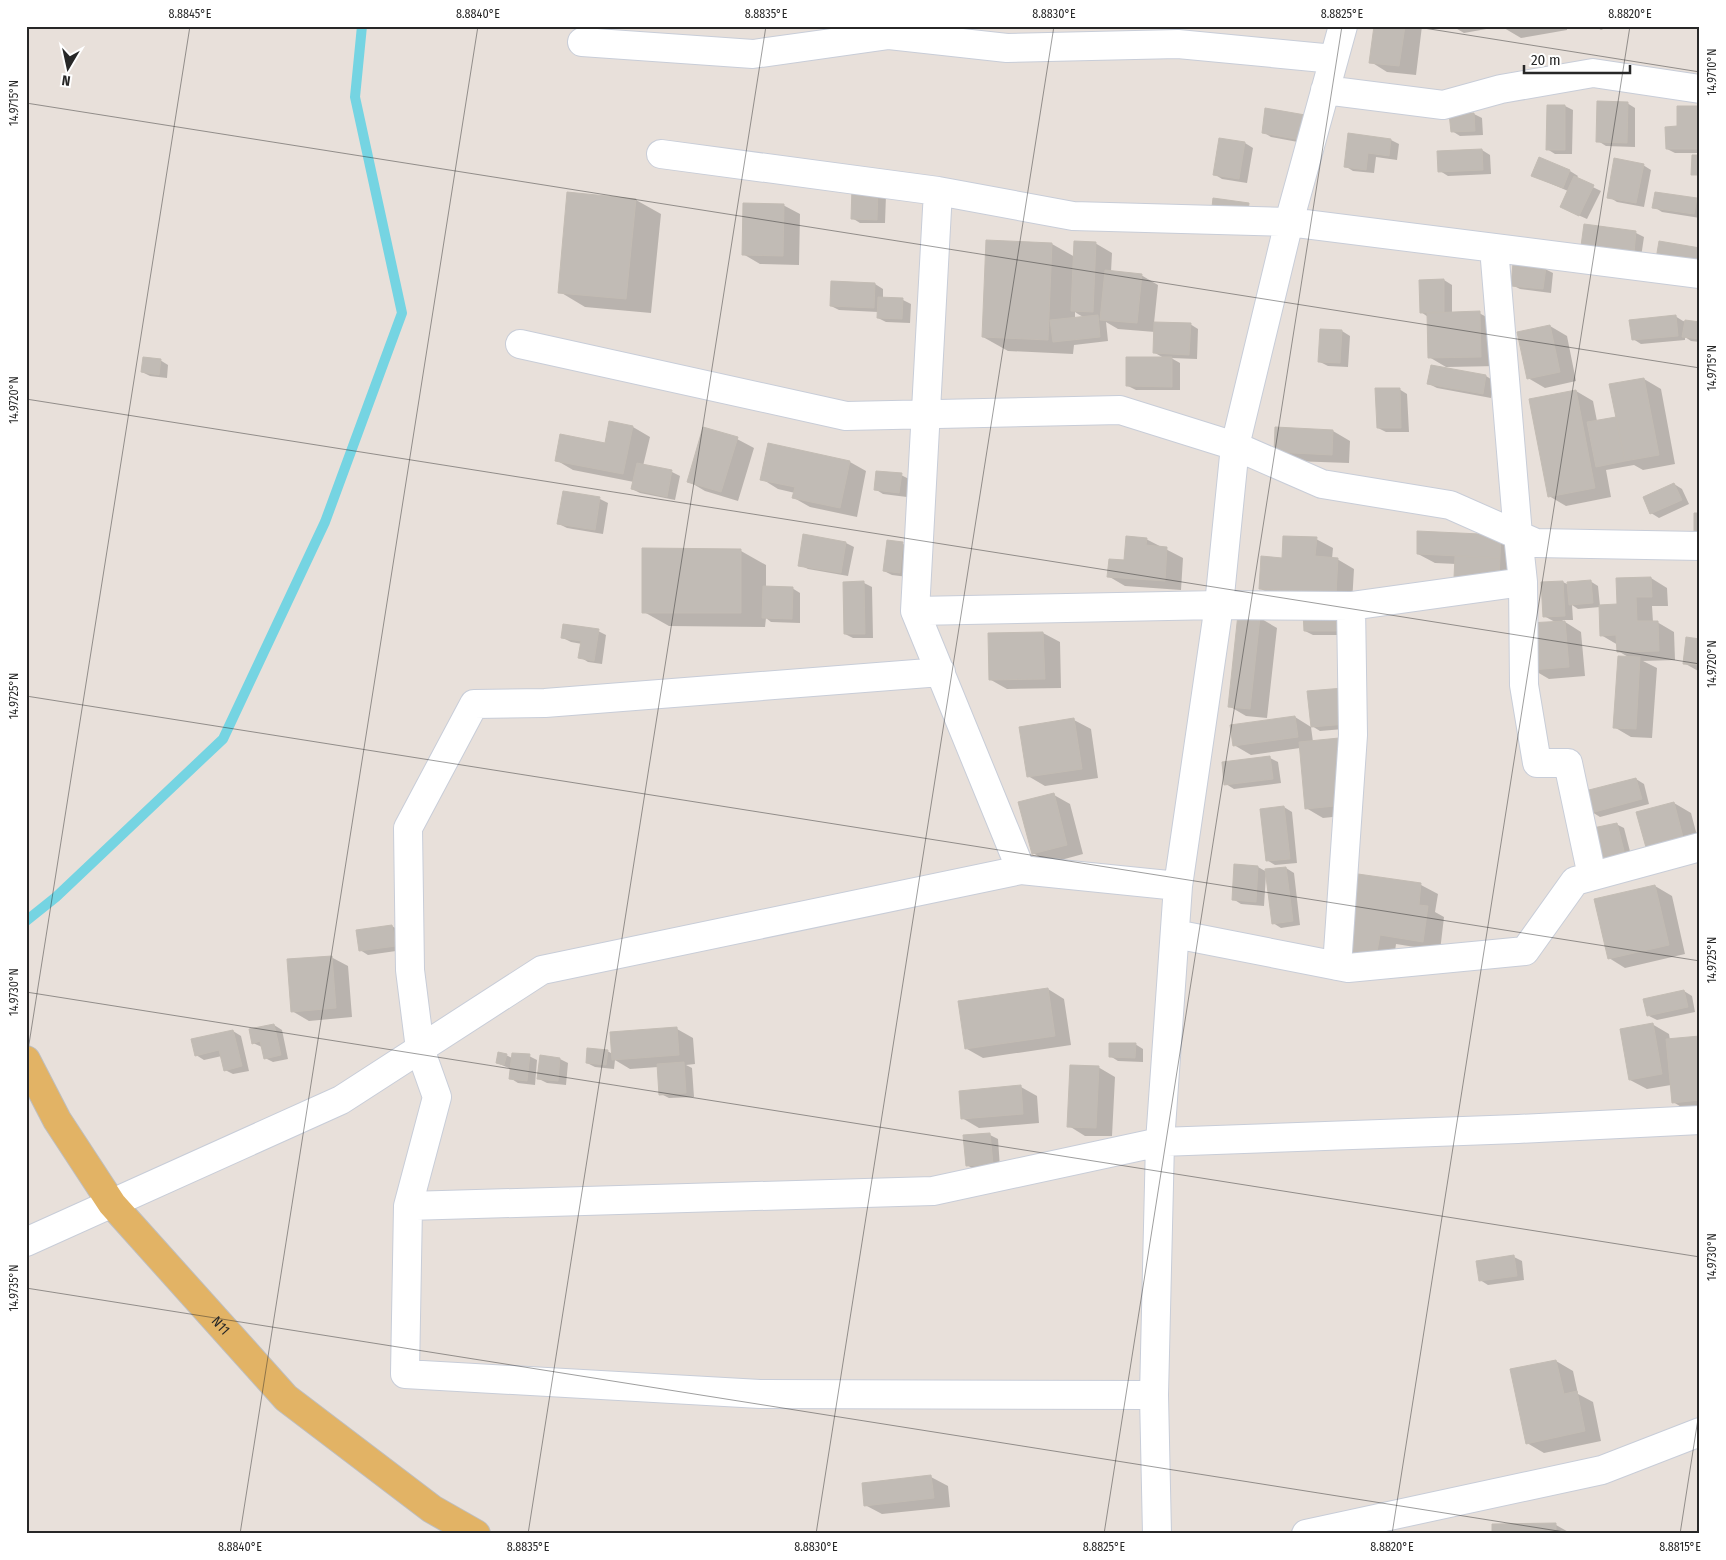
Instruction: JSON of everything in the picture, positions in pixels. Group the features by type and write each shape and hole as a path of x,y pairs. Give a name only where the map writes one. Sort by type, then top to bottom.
{"main road":[{"name":"N11","path":"26,1060 58,1120 112,1204 286,1398 432,1509 476,1534"}],"street":[{"path":"1157,1534 1154,1395 1160,1142 1178,886 1219,605 1236,446 1289,222 1343,26"},
{"path":"582,42 753,54 889,35 1007,48 1178,44 1334,59"},
{"path":"1325,90 1443,105 1501,89 1594,74 1700,88"},
{"path":"661,154 938,191 1073,216 1289,222 1700,274"},
{"path":"938,191 915,611 1021,870"},
{"path":"1494,248 1523,582 1524,685 1537,762 1568,763 1592,876"},
{"path":"520,344 846,416 1120,410 1236,446 1322,484 1450,505 1536,543 1700,546"},
{"path":"915,611 1219,605 1351,606 1523,582"},
{"path":"1338,966 1353,735 1351,606"},
{"path":"941,672 545,703 474,704 408,828 410,970 420,1049 437,1097 408,1206 405,1374 760,1394 1154,1395"},
{"path":"1175,934 1348,968 1525,951 1575,881 1700,846"},
{"path":"26,1242 340,1100 542,970 1021,870 1178,886"},
{"path":"408,1206 933,1191 1160,1142 1518,1129 1700,1120"},
{"path":"1306,1534 1602,1470 1700,1432"}],"building":[{"path":"1374,26 1405,26 1399,66 1369,63"},
{"path":"1597,101 1628,102 1627,143 1596,142"},
{"path":"1547,105 1565,105 1565,150 1546,150"},
{"path":"1677,106 1698,106 1698,149 1666,149 1665,127 1677,126"},
{"path":"1265,108 1311,116 1306,141 1262,133"},
{"path":"1449,113 1474,113 1475,131 1451,132"},
{"path":"1348,133 1391,139 1389,156 1368,153 1366,170 1344,167"},
{"path":"1219,138 1245,142 1239,179 1213,175"},
{"path":"1482,149 1483,170 1438,172 1437,151"},
{"path":"1692,155 1700,155 1700,175 1691,175"},
{"path":"1539,157 1570,170 1563,188 1531,176"},
{"path":"1614,158 1644,164 1636,203 1607,198"},
{"path":"1574,176 1594,185 1579,216 1560,207"},
{"path":"852,188 878,189 877,220 851,219"},
{"path":"567,192 636,199 626,299 558,293"},
{"path":"1655,192 1697,198 1694,214 1652,208"},
{"path":"1213,198 1249,203 1247,219 1211,216"},
{"path":"743,203 784,204 783,256 742,255"},
{"path":"1584,224 1636,231 1634,253 1581,246"},
{"path":"986,240 1052,243 1048,340 982,337"},
{"path":"1074,241 1096,242 1093,312 1071,311"},
{"path":"1659,241 1700,248 1700,265 1656,259"},
{"path":"1513,263 1546,267 1543,289 1511,286"},
{"path":"1105,270 1142,274 1137,323 1100,320"},
{"path":"1444,279 1444,312 1420,313 1419,280"},
{"path":"831,281 875,283 874,308 830,306"},
{"path":"878,297 903,298 902,319 877,318"},
{"path":"1480,311 1481,357 1428,358 1427,313"},
{"path":"1098,315 1100,337 1053,342 1050,320"},
{"path":"1676,315 1678,336 1632,340 1629,320"},
{"path":"1685,320 1700,322 1700,339 1682,337"},
{"path":"1154,322 1191,323 1189,355 1153,353"},
{"path":"1550,325 1560,372 1527,379 1517,332"},
{"path":"1320,329 1342,330 1340,363 1318,362"},
{"path":"143,357 161,359 159,375 141,372"},
{"path":"1126,357 1172,357 1172,387 1126,386"},
{"path":"1431,365 1486,375 1483,394 1427,384"},
{"path":"1644,378 1659,455 1625,461 1609,384"},
{"path":"1375,388 1400,388 1401,428 1377,428"},
{"path":"1576,390 1595,488 1548,497 1529,399"},
{"path":"1616,417 1625,461 1596,467 1587,422"},
{"path":"609,421 633,426 623,474 555,461 560,434 605,443"},
{"path":"703,427 738,437 721,492 687,482"},
{"path":"1275,427 1333,430 1332,455 1274,452"},
{"path":"768,443 850,461 840,508 792,498 795,487 760,480"},
{"path":"637,463 672,470 667,497 631,489"},
{"path":"876,471 902,473 899,493 874,490"},
{"path":"1674,483 1682,500 1650,514 1643,497"},
{"path":"563,491 600,497 595,530 557,524"},
{"path":"1694,513 1700,513 1700,535 1694,535"},
{"path":"1417,531 1501,535 1500,558 1417,554"},
{"path":"803,534 846,542 841,573 798,566"},
{"path":"1126,536 1147,538 1146,545 1167,547 1165,581 1107,577 1109,559 1124,560"},
{"path":"1283,536 1317,537 1315,556 1338,558 1336,594 1259,589 1261,556 1282,558"},
{"path":"887,540 903,542 900,573 883,571"},
{"path":"642,548 741,549 741,613 642,613"},
{"path":"1455,556 1500,558 1499,580 1454,578"},
{"path":"1651,577 1652,597 1636,597 1637,621 1658,621 1659,651 1617,652 1616,635 1600,636 1599,605 1617,604 1616,578"},
{"path":"1591,580 1593,603 1569,605 1567,582"},
{"path":"864,581 865,634 844,634 843,582"},
{"path":"1563,581 1565,616 1543,617 1541,582"},
{"path":"763,586 793,587 792,619 762,618"},
{"path":"1303,612 1347,612 1347,631 1304,631"},
{"path":"1238,614 1260,617 1250,709 1228,707"},
{"path":"1565,621 1569,667 1531,670 1528,623"},
{"path":"563,624 599,629 594,661 578,658 581,641 561,638"},
{"path":"1043,632 1045,679 989,680 988,633"},
{"path":"1686,637 1700,639 1700,665 1683,664"},
{"path":"1618,656 1640,657 1636,729 1613,728"},
{"path":"1344,688 1347,724 1311,727 1307,691"},
{"path":"1295,716 1298,737 1233,746 1230,725"},
{"path":"1074,718 1082,769 1027,777 1019,727"},
{"path":"1339,738 1345,805 1305,809 1299,742"},
{"path":"1270,756 1273,779 1224,785 1222,762"},
{"path":"1636,778 1642,799 1591,813 1585,791"},
{"path":"1054,793 1067,845 1032,854 1018,802"},
{"path":"1674,802 1684,841 1647,851 1636,812"},
{"path":"1284,806 1290,859 1266,861 1260,809"},
{"path":"1617,823 1625,855 1601,861 1593,828"},
{"path":"1234,864 1258,866 1256,902 1232,900"},
{"path":"1286,867 1293,921 1272,924 1265,869"},
{"path":"1358,874 1421,883 1419,905 1428,906 1423,942 1380,935 1376,957 1347,952"},
{"path":"1655,885 1669,945 1608,959 1594,899"},
{"path":"392,925 396,946 359,951 356,930"},
{"path":"332,956 336,1008 291,1012 287,959"},
{"path":"1048,988 1055,1036 965,1049 958,1001"},
{"path":"1684,990 1688,1007 1647,1016 1643,999"},
{"path":"1653,1023 1662,1074 1629,1080 1620,1029"},
{"path":"274,1024 281,1055 264,1059 260,1041 252,1044 249,1029"},
{"path":"677,1027 679,1055 612,1060 610,1032"},
{"path":"233,1030 242,1066 224,1071 219,1050 195,1056 191,1039"},
{"path":"1700,1036 1700,1100 1672,1103 1666,1039"},
{"path":"1109,1043 1136,1043 1135,1058 1109,1057"},
{"path":"587,1048 608,1050 606,1065 586,1063"},
{"path":"498,1052 507,1054 504,1065 496,1063"},
{"path":"512,1053 530,1054 527,1081 509,1079"},
{"path":"540,1055 560,1058 558,1081 537,1079"},
{"path":"684,1062 686,1093 659,1095 657,1064"},
{"path":"1070,1065 1099,1066 1096,1128 1067,1127"},
{"path":"1021,1085 1023,1114 961,1119 959,1091"},
{"path":"990,1133 993,1164 966,1166 963,1135"},
{"path":"1514,1255 1517,1276 1479,1281 1476,1261"},
{"path":"1556,1360 1564,1394 1577,1391 1585,1431 1526,1444 1510,1369"},
{"path":"931,1475 934,1498 864,1506 862,1483"},
{"path":"1556,1523 1556,1534 1492,1534 1492,1524"}],"waterway":[{"path":"26,921 56,897 223,739 325,522 402,313 355,97 362,26"}]}
